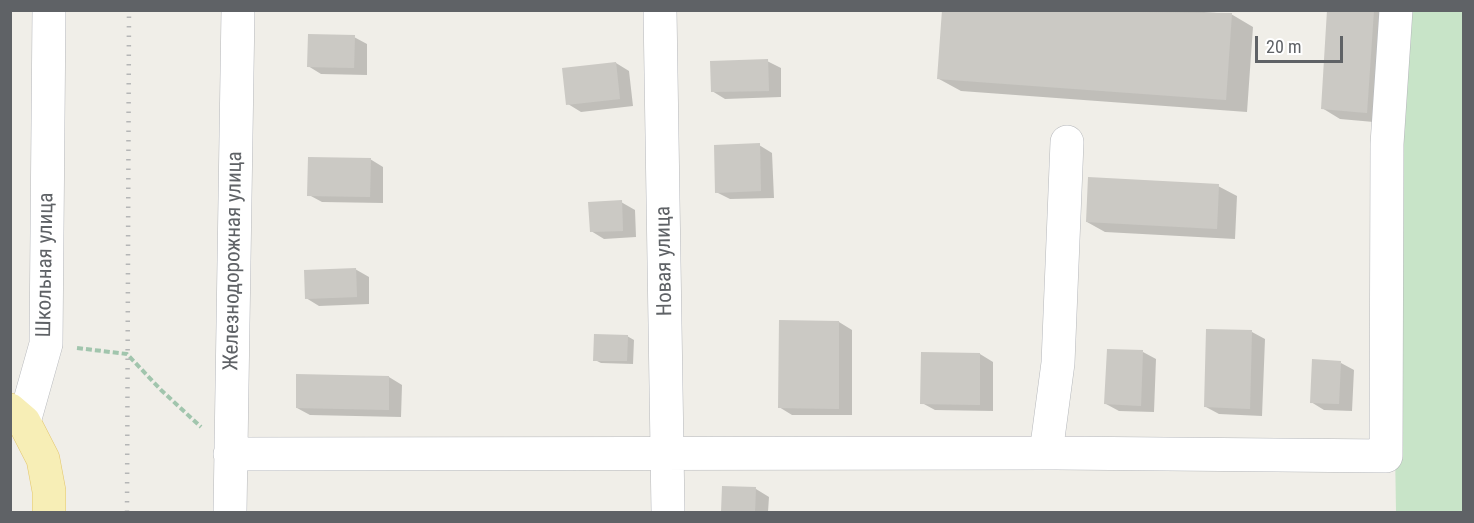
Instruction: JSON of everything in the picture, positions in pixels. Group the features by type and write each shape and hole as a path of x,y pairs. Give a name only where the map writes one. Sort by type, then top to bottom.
{"main road":[{"name":"Школьная улица","path":"17,416 43,459 49,491 49,513"}],"street":[{"name":"Школьная улица","path":"17,416 46,344 49,10"},
{"name":"Железнодорожная улица","path":"230,513 238,10"},
{"name":"Новая улица","path":"660,10 668,513"},
{"path":"230,454 1047,453 1386,456 1387,144 1396,10"},
{"path":"1047,453 1058,363 1067,142"}],"path":[{"path":"46,344 127,354 161,390 230,454"}],"green space":[{"path":"1388,11 1463,11 1463,512 1396,512"}],"building":[{"path":"942,10 1232,13 1226,100 937,79"},
{"path":"1327,10 1374,10 1367,113 1321,109"},
{"path":"308,34 355,35 354,68 307,67"},
{"path":"768,59 769,91 711,92 710,61"},
{"path":"616,62 620,99 566,105 562,68"},
{"path":"760,143 761,191 715,193 714,145"},
{"path":"308,157 371,158 370,197 307,196"},
{"path":"1088,177 1219,184 1217,229 1086,222"},
{"path":"622,200 623,231 590,232 588,202"},
{"path":"356,268 357,297 305,299 304,270"},
{"path":"779,320 839,321 839,409 778,408"},
{"path":"1206,329 1252,330 1250,409 1204,407"},
{"path":"594,334 628,335 627,361 593,361"},
{"path":"1107,349 1143,350 1141,406 1104,404"},
{"path":"921,352 980,353 980,405 920,404"},
{"path":"1312,359 1341,361 1339,404 1310,403"},
{"path":"296,374 389,376 389,410 296,408"},
{"path":"722,486 756,487 755,512 721,512"}],"railway":[{"path":"127,512 129,10"}]}
